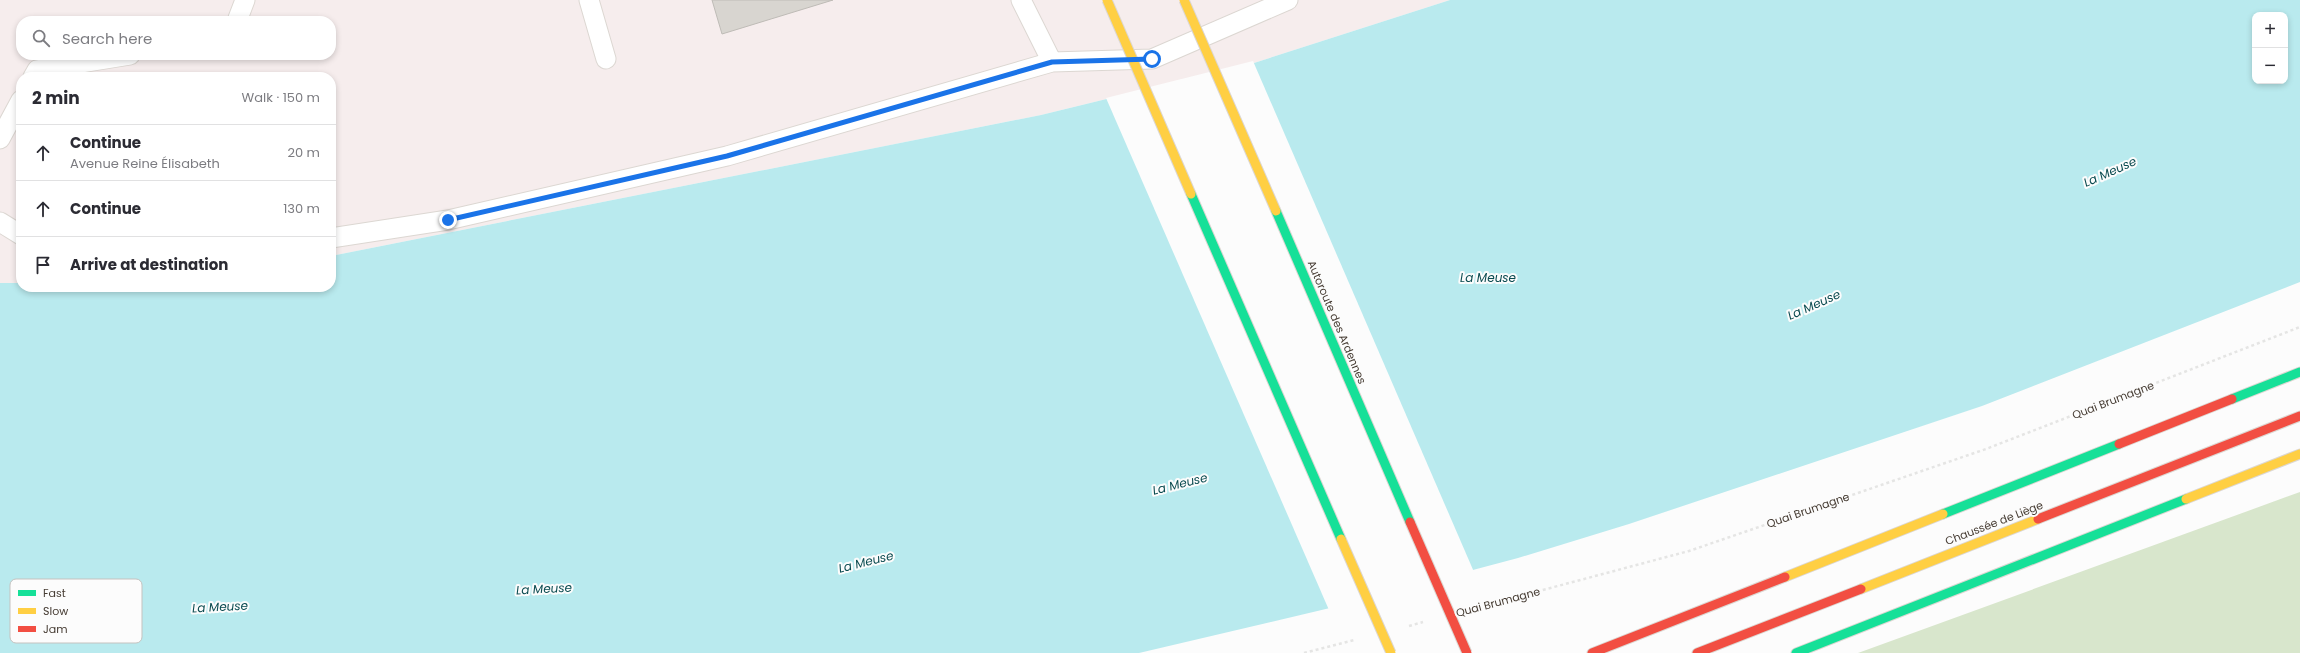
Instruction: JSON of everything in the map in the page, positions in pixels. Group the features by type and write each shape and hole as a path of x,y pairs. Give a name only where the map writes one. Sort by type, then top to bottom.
{"main road":[{"path":"1107,0 1391,653"},
{"name":"Autoroute des Ardennes","path":"1184,0 1467,653"},
{"path":"1592,653 2300,372"},
{"name":"Chaussée de Liège","path":"1697,653 2300,416"},
{"path":"1796,653 2300,454"}],"lane":[{"path":"239,16 245,0"},
{"path":"589,0 606,60"},
{"path":"1021,0 1052,62"},
{"path":"336,237 448,220 727,156 1052,62 1152,59 1288,0"},
{"path":"36,72 37,70 99,60"},
{"path":"0,139 16,109"},
{"path":"0,222 16,232"}],"path":[{"name":"Quai Brumagne","path":"1476,608 1689,551 1986,449 2300,327"},
{"path":"1408,626 1430,620"},
{"path":"1304,653 1362,638"}],"shaded area":[{"path":"0,0 1450,0 1254,63 1041,115 336,255 336,72 16,72 16,283 0,283"}],"green space":[{"path":"2300,492 2300,653 1858,653"}],"water":[{"name":"La Meuse","path":"1450,0 2300,0 2300,282 1982,406 1629,524 1518,558 1330,608 1139,653 0,653 0,283 16,283 16,292 336,292 336,255 1041,115 1254,63"}],"pier":[{"path":"1253,61 1474,572 1329,610 1106,98"}],"building":[{"path":"712,0 833,0 722,34"}],"traffic: fast":[{"path":"1191,194 1341,539"},
{"path":"1276,211 1410,522"},
{"path":"2232,399 2300,372"},
{"path":"1943,514 2119,444"},
{"path":"1796,653 2186,499"}],"traffic: slow":[{"path":"1107,0 1191,194"},
{"path":"1184,0 1276,211"},
{"path":"2186,499 2300,454"},
{"path":"1785,577 1943,514"},
{"path":"1861,589 2038,519"},
{"path":"1341,539 1391,653"}],"traffic: jam":[{"path":"2119,444 2232,399"},
{"path":"2038,519 2300,416"},
{"path":"1410,522 1467,653"},
{"path":"1592,653 1785,577"},
{"path":"1697,653 1861,589"}],"route":[{"path":"448,220 727,156 1052,62 1152,59"}]}
